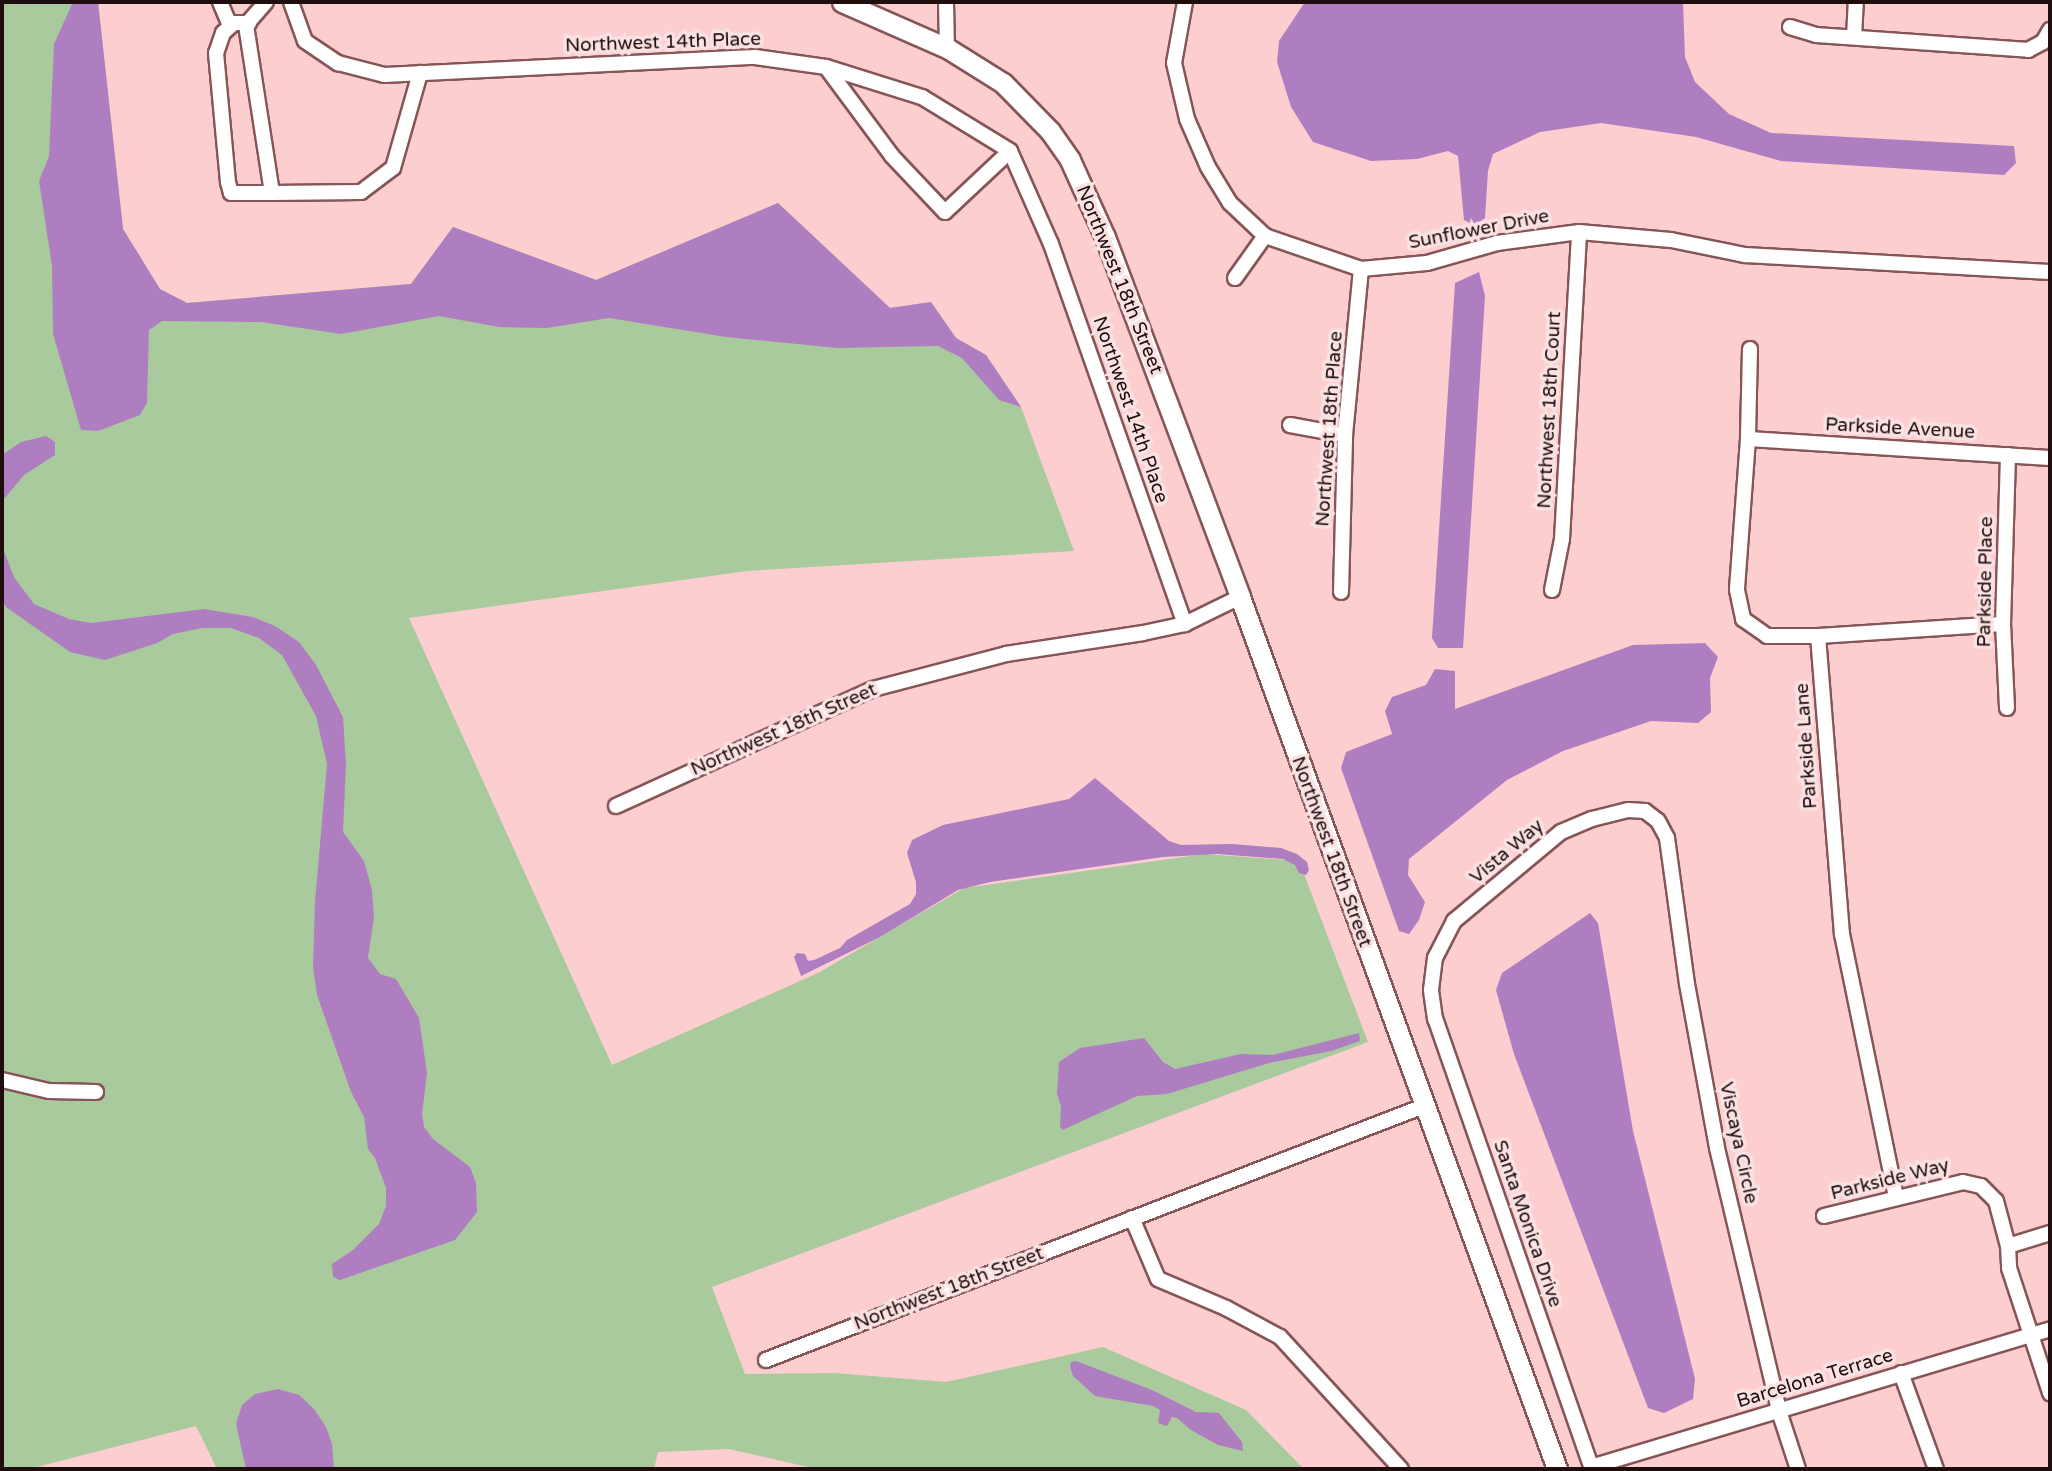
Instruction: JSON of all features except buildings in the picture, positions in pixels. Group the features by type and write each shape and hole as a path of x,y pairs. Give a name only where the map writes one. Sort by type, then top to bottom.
{"street":[{"path":"220,2 230,26"},
{"path":"266,2 246,25 272,193"},
{"name":"Northwest 14th Place","path":"291,2 305,41 338,63 384,75 755,57 826,67 922,97 1010,151 1051,244 1185,624"},
{"name":"Northwest 18th Street","path":"842,2 947,48 1003,83 1050,131 1070,160 1105,237 1240,597 1557,1469"},
{"path":"946,2 947,48"},
{"name":"Sunflower Drive","path":"1185,2 1174,63 1187,119 1208,167 1230,202 1265,236 1361,269 1427,263 1497,243 1579,232 1671,240 1745,255 2050,272"},
{"path":"1854,37 1856,2"},
{"path":"249,23 234,23 230,26 223,33 216,53 231,193 361,192 393,168 420,73"},
{"path":"1790,27 1816,35 2028,50 2047,36"},
{"path":"826,67 892,156 945,212 1010,151"},
{"name":"Northwest 18th Court","path":"1552,590 1562,539 1579,232"},
{"path":"1235,278 1265,236"},
{"name":"Northwest 18th Place","path":"1341,592 1345,435 1361,269"},
{"path":"1750,349 1748,439 1737,590 1743,619 1767,636 1818,636 2003,624"},
{"path":"1290,425 1345,435"},
{"name":"Parkside Avenue","path":"1748,439 2050,458"},
{"name":"Parkside Place","path":"2007,708 2003,624 2008,455"},
{"name":"Northwest 18th Street","path":"616,806 873,689 1006,654 1185,624 1240,597"},
{"name":"Parkside Lane","path":"1818,636 1842,934 1896,1198"},
{"name":"Vista Way","path":"1431,990 1435,958 1454,921 1561,832 1592,819 1628,810 1646,811 1658,821"},
{"name":"Viscaya Circle","path":"1658,821 1667,838 1687,984 1717,1148 1779,1411 1798,1469"},
{"name":"Santa Monica Drive","path":"1431,990 1435,1019 1592,1468"},
{"path":"2,1080 49,1091 96,1091"},
{"name":"Northwest 18th Street","path":"766,1360 1424,1105"},
{"name":"Parkside Way","path":"1824,1216 1963,1182 1981,1186 1996,1201 2008,1246 2009,1268 2050,1393"},
{"path":"1132,1218 1158,1279 1226,1308 1280,1338 1401,1469"},
{"path":"2008,1246 2050,1233"},
{"name":"Barcelona Terrace","path":"1592,1468 2050,1329"},
{"path":"1901,1373 1936,1469"}],"green space":[{"path":"2,2 98,2 123,229 160,289 187,303 411,284 453,227 596,280 778,203 890,308 931,302 956,338 986,355 1021,407 1074,551 747,571 409,618 612,1065 818,973 964,888 1205,854 1299,861 1368,1042 712,1287 745,1374 834,1373 946,1382 1103,1347 1246,1410 1304,1469 817,1469 729,1449 658,1452 654,1469 217,1469 196,1426 33,1468 2,1469"}],"shaded area":[{"path":"73,2 98,2 123,229 160,289 187,303 411,284 453,227 596,280 778,203 890,308 931,302 956,338 986,355 1021,407 999,400 962,358 938,346 837,348 726,337 609,318 547,328 499,327 439,316 341,334 261,322 162,321 149,330 147,403 140,415 98,431 81,430 53,334 52,266 39,181 49,156 54,44"},
{"path":"1305,2 1683,2 1685,57 1695,82 1729,114 1771,133 2014,146 2016,163 2004,175 1781,161 1696,137 1601,123 1540,132 1493,154 1488,171 1485,218 1475,225 1464,220 1458,156 1448,151 1417,159 1371,161 1313,142 1291,107 1277,62 1279,41"},
{"path":"1479,272 1485,296 1463,648 1438,648 1432,638 1455,283"},
{"path":"46,436 55,442 55,455 24,475 4,499 4,551 14,577 34,604 69,619 91,623 204,609 253,617 275,626 299,642 316,665 343,717 346,764 343,832 364,861 372,890 374,917 368,958 380,974 396,979 419,1018 427,1073 422,1114 424,1127 433,1139 470,1167 476,1183 477,1212 455,1240 340,1280 333,1277 332,1264 353,1250 379,1224 386,1206 386,1188 375,1158 368,1149 364,1117 351,1092 317,995 313,967 315,901 327,764 316,716 282,655 259,638 231,628 202,628 173,634 157,643 105,660 70,652 6,607 2,600 2,455 21,442"},
{"path":"1705,643 1718,657 1710,678 1711,712 1698,723 1651,721 1563,751 1507,780 1409,859 1408,875 1425,902 1419,920 1409,934 1399,931 1341,768 1346,752 1392,734 1385,711 1392,697 1426,685 1435,669 1455,671 1455,709 1633,645"},
{"path":"1095,778 1169,841 1181,845 1232,844 1281,848 1297,854 1307,862 1309,870 1306,875 1299,873 1295,865 1283,859 1217,854 1163,857 990,882 958,890 880,937 801,976 794,957 797,953 805,954 808,961 814,960 840,948 847,940 910,904 916,894 916,882 907,853 912,840 943,825 1069,799"},
{"path":"1590,913 1598,923 1633,1131 1695,1379 1693,1399 1664,1413 1648,1408 1514,1054 1496,990 1502,973"},
{"path":"1359,1033 1360,1041 1331,1051 1269,1063 1167,1094 1137,1096 1062,1130 1060,1126 1061,1107 1057,1093 1059,1062 1080,1048 1144,1038 1163,1062 1175,1069 1241,1054 1273,1055"},
{"path":"1076,1361 1152,1390 1196,1412 1219,1413 1242,1442 1243,1451 1218,1445 1191,1430 1177,1418 1172,1417 1167,1426 1158,1423 1160,1410 1153,1406 1095,1396 1073,1376 1071,1362"},
{"path":"278,1389 299,1395 314,1409 326,1427 332,1444 334,1469 246,1469 236,1424 242,1405 255,1394"}]}
